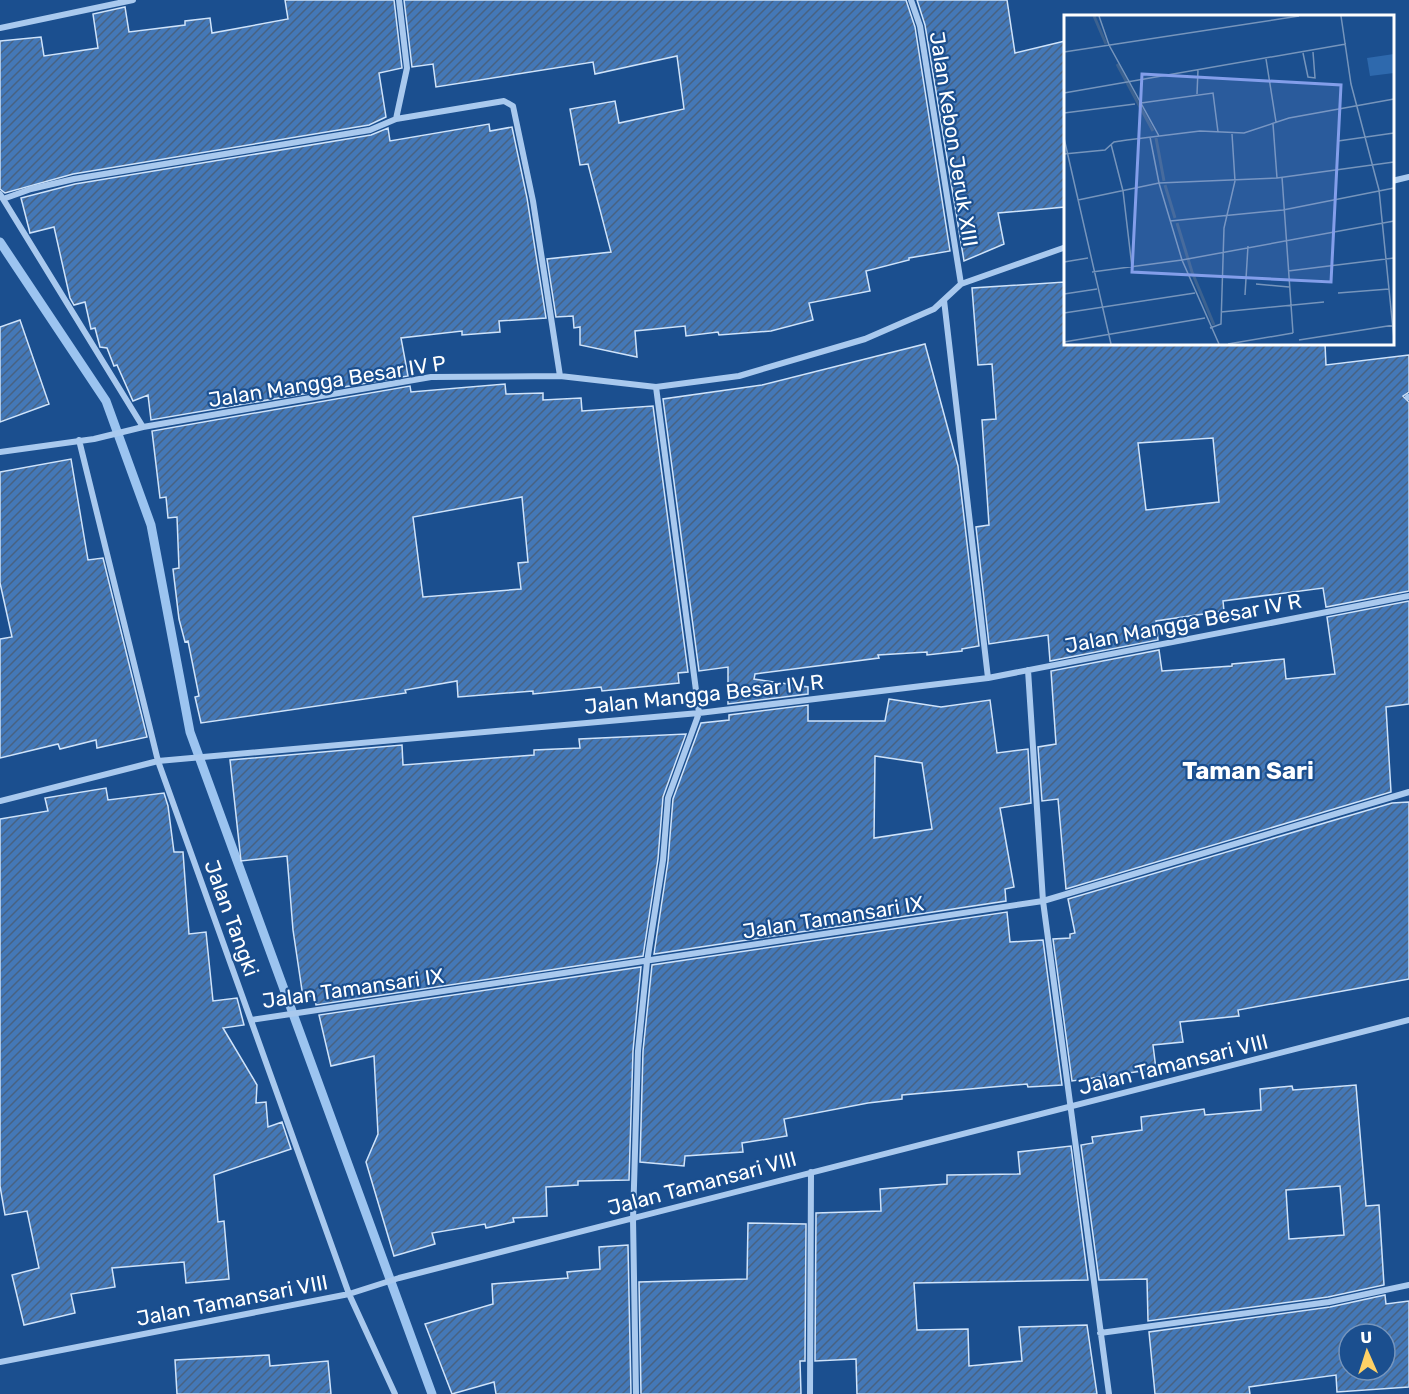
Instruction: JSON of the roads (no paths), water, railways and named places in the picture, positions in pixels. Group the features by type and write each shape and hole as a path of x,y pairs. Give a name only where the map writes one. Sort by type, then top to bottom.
{"street":[{"path":"0,28 133,0"},
{"path":"396,119 407,68 399,0"},
{"name":"Jalan Kebon Jeruk XIII","path":"911,0 920,26 961,284"},
{"path":"142,427 2,196 104,174 370,130 396,119 504,101 513,106 533,201 560,376"},
{"path":"1394,181 1409,177"},
{"name":"Jalan Mangga Besar IV P","path":"0,452 94,439 142,427 431,377 560,376 656,387 739,376 865,339 934,309 961,284 1064,247"},
{"path":"944,300 988,678"},
{"path":"636,1394 633,1218 638,1051 647,962 663,860 668,798 699,713 656,387"},
{"name":"Jalan Tangki","path":"79,440 158,760 349,1294 395,1394"},
{"name":"Jalan Mangga Besar IV R","path":"0,801 158,760 699,713 988,678 1409,596"},
{"path":"1028,669 1043,902 1109,1394"},
{"name":"Jalan Tamansari IX","path":"251,1020 1043,902 1409,792"},
{"name":"Jalan Tamansari VIII","path":"0,1362 349,1294 399,1278 1409,1020"},
{"path":"810,1394 811,1172"},
{"path":"1100,1333 1329,1302 1409,1285"}],"waterway":[{"path":"0,242 106,401 151,525 190,732 432,1394"}],"district":[{"name":"Taman Sari","path":"1248,771"}]}
